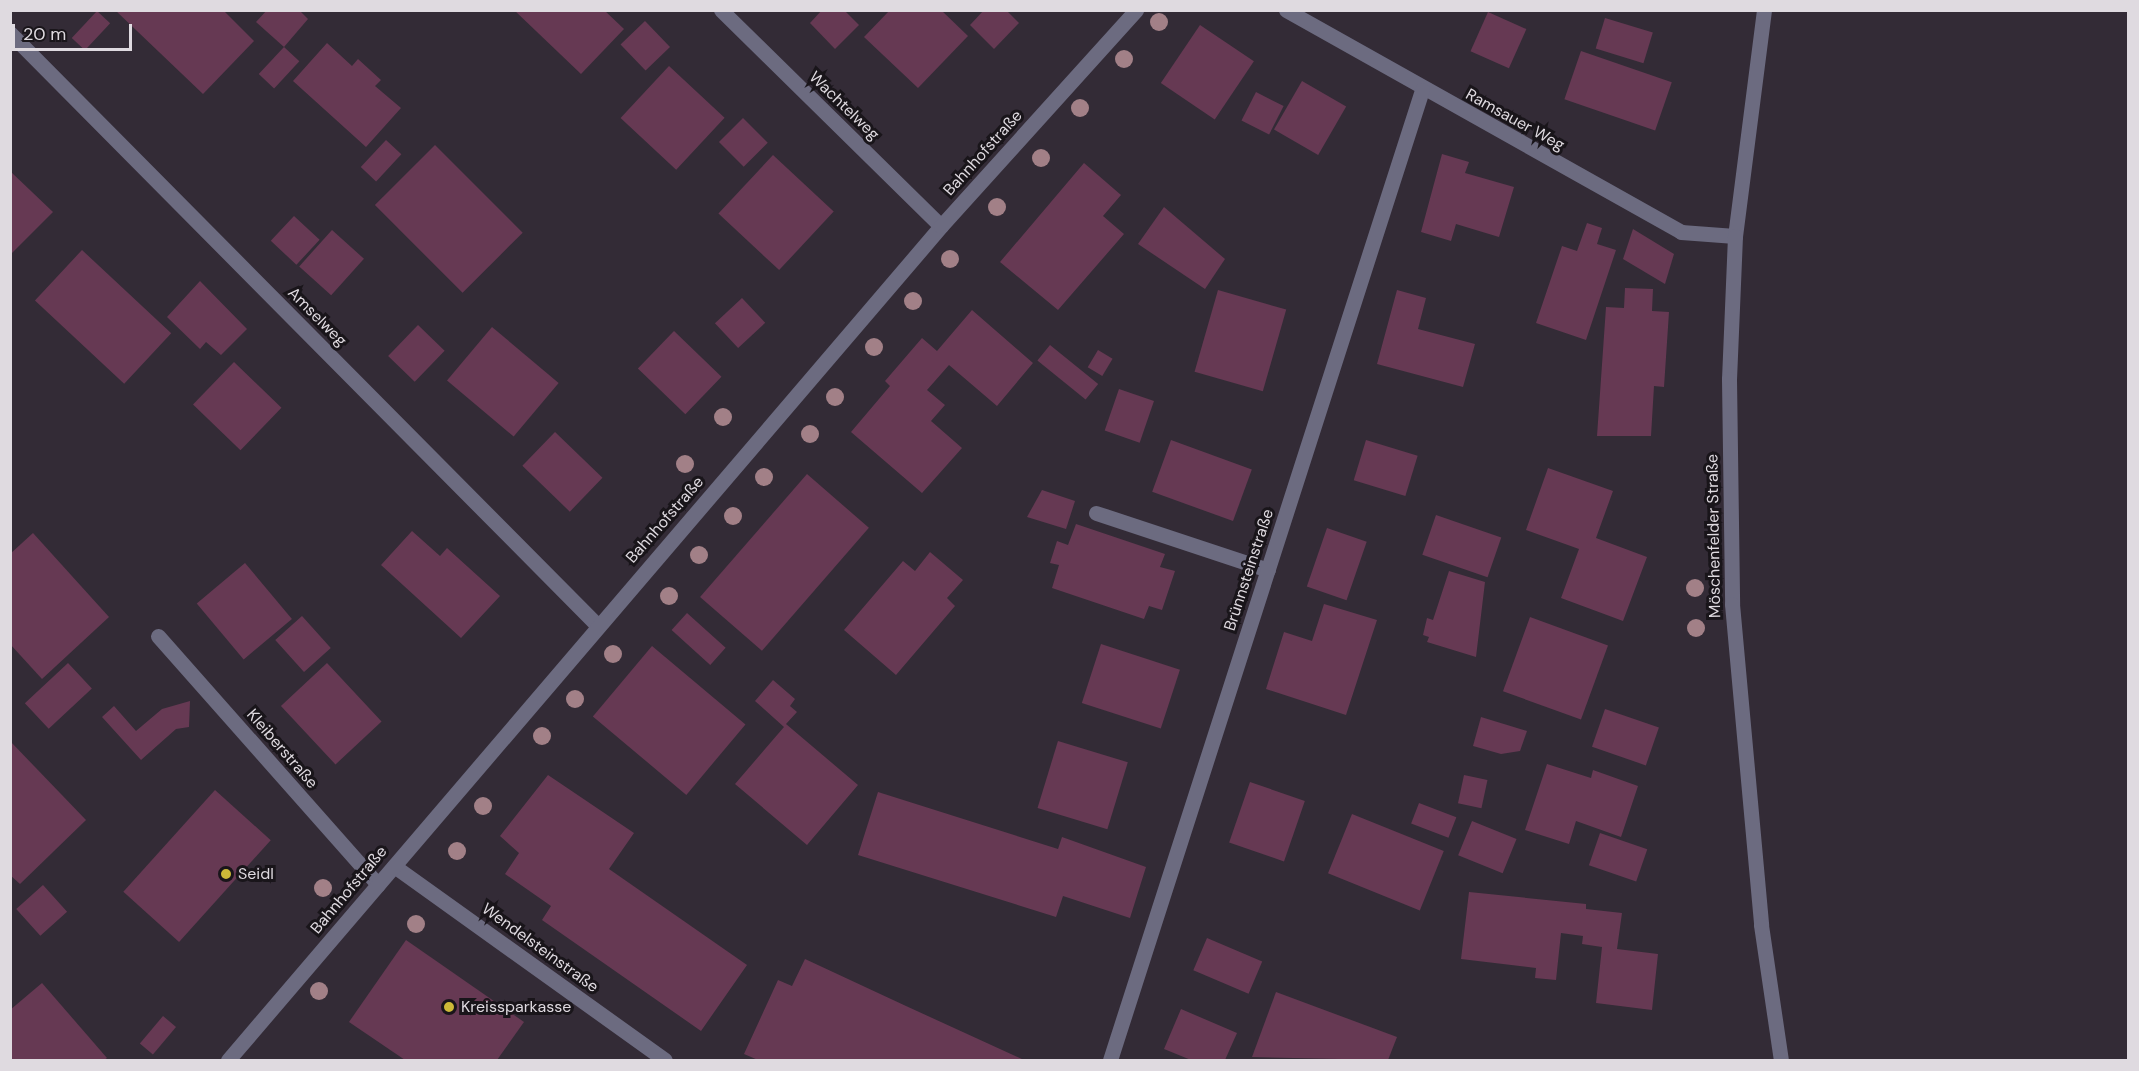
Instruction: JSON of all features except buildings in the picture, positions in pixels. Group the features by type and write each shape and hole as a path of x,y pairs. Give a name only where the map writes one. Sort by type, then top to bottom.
{"street":[{"name":"Wachtelweg","path":"721,10 941,226"},
{"name":"Bahnhofstraße","path":"228,1060 941,226 1136,10"},
{"name":"Ramsauer Weg","path":"1286,10 1422,90 1681,231 1735,236"},
{"name":"Möschenfelder Straße","path":"1764,10 1735,236 1729,379 1732,604 1760,914 1781,1060"},
{"name":"Amselweg","path":"10,33 598,626"},
{"name":"Brünnsteinstraße","path":"1110,1060 1422,90"},
{"path":"1096,513 1268,570"},
{"name":"Kleiberstraße","path":"159,636 378,885"},
{"name":"Wendelsteinstraße","path":"394,866 665,1060"}],"place":[{"name":"Seidl","path":"226,874"},
{"name":"Kreissparkasse","path":"449,1007"}]}
